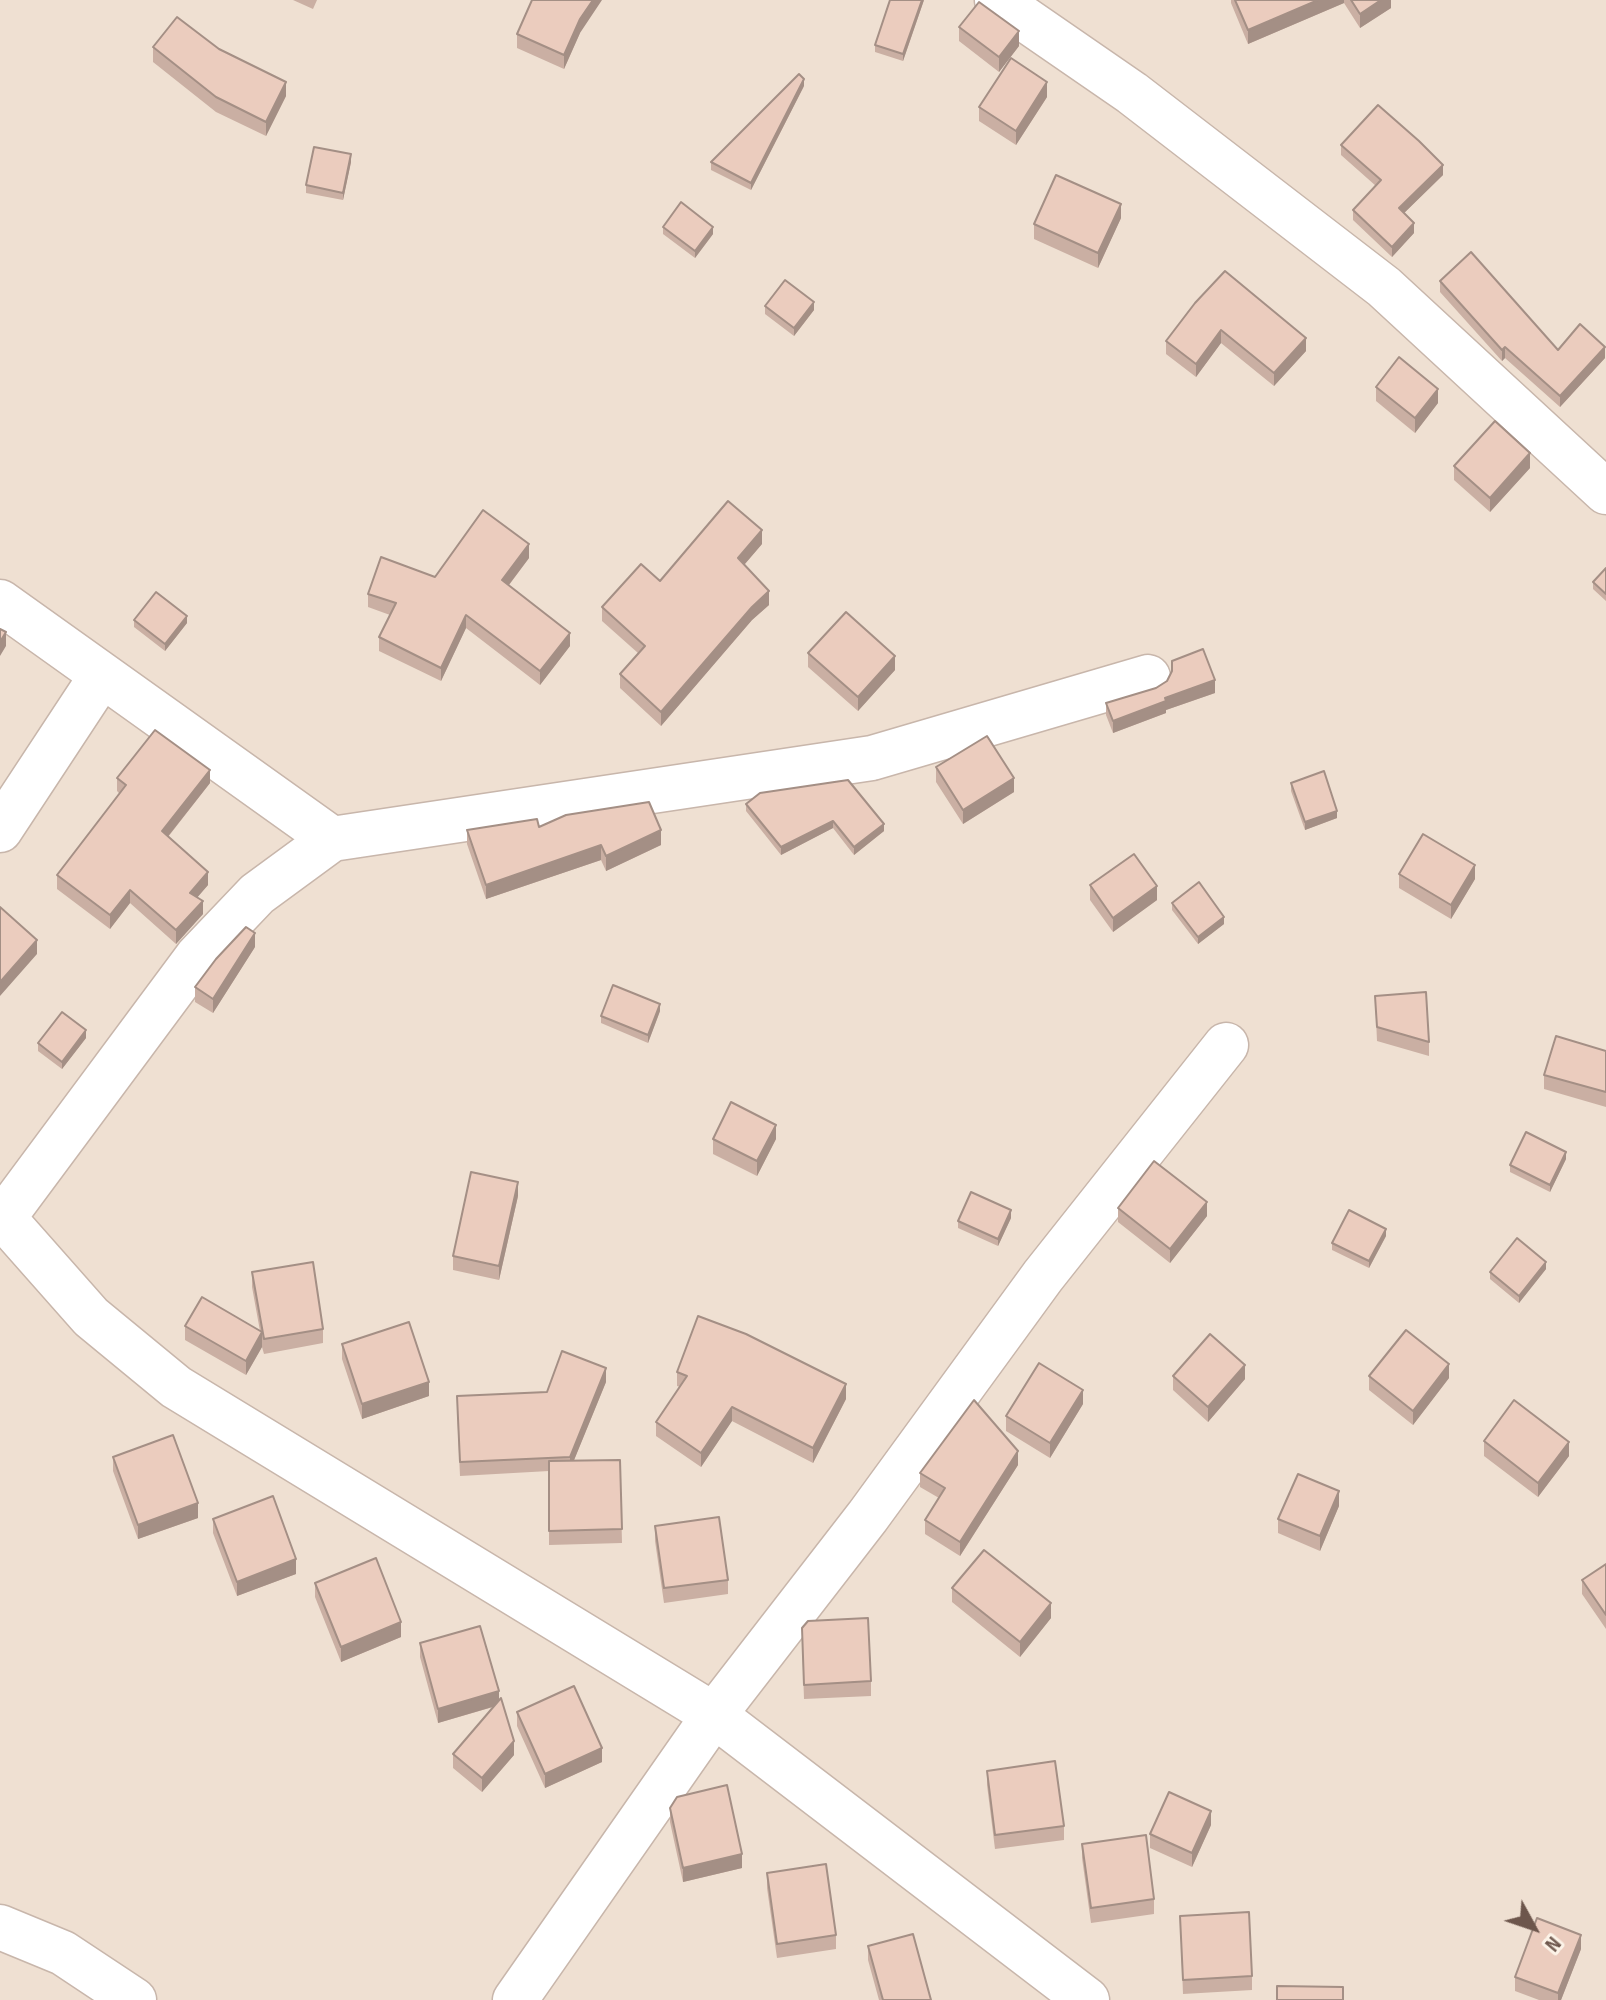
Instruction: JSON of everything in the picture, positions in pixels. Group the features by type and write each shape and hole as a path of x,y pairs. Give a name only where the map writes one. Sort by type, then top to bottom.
{"street":[{"path":"997,0 1132,93 1384,287 1606,492"},
{"path":"0,602 332,839"},
{"path":"0,830 102,675"},
{"path":"1087,2000 714,1715 176,1387 91,1317 2,1215 197,957 257,894 332,839 872,758 1148,677"},
{"path":"515,2000 714,1715 868,1516 1043,1276 1226,1045"},
{"path":"0,1927 63,1953 134,2000"}],"shaded area":[{"path":"0,0 1606,0 1606,2000 0,2000"}],"building":[{"path":"532,0 593,0 580,19 564,55 517,34"},
{"path":"890,0 922,0 903,54 875,45"},
{"path":"1235,0 1318,0 1248,30"},
{"path":"1351,0 1381,0 1360,14"},
{"path":"979,2 1019,31 999,57 959,27"},
{"path":"177,17 219,49 286,82 266,122 216,97 153,47"},
{"path":"1011,58 1047,82 1016,131 979,107"},
{"path":"799,74 804,79 751,183 711,162"},
{"path":"1378,105 1443,165 1399,208 1414,223 1392,247 1353,210 1381,180 1341,145"},
{"path":"314,147 351,154 343,193 306,185"},
{"path":"1056,175 1121,204 1098,253 1034,224"},
{"path":"681,202 713,227 695,251 663,227"},
{"path":"1471,252 1558,350 1580,324 1605,347 1560,396 1505,347 1502,350 1440,281"},
{"path":"1225,271 1306,338 1274,373 1221,330 1196,364 1166,341"},
{"path":"785,280 814,302 794,328 765,306"},
{"path":"1399,357 1438,389 1415,418 1376,387"},
{"path":"1495,421 1530,453 1490,498 1454,466"},
{"path":"728,501 762,530 738,558 769,591 661,712 620,674 645,646 602,607 641,564 660,581"},
{"path":"483,510 529,544 502,580 570,633 540,671 466,615 441,668 379,637 396,603 368,594 381,557 435,577"},
{"path":"1606,568 1606,594 1593,582"},
{"path":"156,592 187,616 165,644 134,620"},
{"path":"846,612 895,656 858,697 808,653"},
{"path":"1203,649 1215,680 1113,721 1106,703 1156,688 1167,681 1172,671 1172,661"},
{"path":"155,730 210,770 162,831 208,872 190,893 203,901 176,930 130,890 110,915 57,875 126,785 117,778"},
{"path":"987,736 1014,778 963,810 936,767"},
{"path":"1324,771 1337,811 1305,822 1291,783"},
{"path":"848,780 884,824 854,847 833,821 781,847 746,804 760,793"},
{"path":"649,802 661,830 606,856 601,845 486,885 467,830 537,819 539,827 566,815"},
{"path":"1423,834 1475,865 1451,905 1399,874"},
{"path":"1134,854 1157,886 1113,918 1090,885"},
{"path":"1199,882 1224,917 1198,937 1172,903"},
{"path":"0,907 37,940 0,982"},
{"path":"246,927 255,933 213,999 195,987"},
{"path":"613,985 660,1004 648,1035 601,1016"},
{"path":"1426,992 1429,1042 1377,1027 1375,996"},
{"path":"62,1012 86,1030 62,1062 38,1043"},
{"path":"1556,1036 1606,1051 1606,1092 1544,1075"},
{"path":"731,1102 776,1125 757,1161 713,1139"},
{"path":"1526,1132 1566,1152 1550,1185 1510,1165"},
{"path":"1154,1161 1207,1202 1170,1249 1118,1208"},
{"path":"471,1172 518,1182 499,1266 453,1256"},
{"path":"971,1192 1011,1210 998,1239 958,1221"},
{"path":"1349,1210 1386,1229 1369,1261 1332,1243"},
{"path":"1517,1238 1546,1262 1519,1296 1490,1272"},
{"path":"313,1262 323,1329 264,1339 252,1272"},
{"path":"202,1297 262,1332 246,1361 185,1326"},
{"path":"698,1316 746,1334 846,1384 813,1448 732,1407 701,1453 656,1422 687,1376 677,1372"},
{"path":"409,1322 429,1382 362,1404 342,1344"},
{"path":"1406,1330 1449,1364 1413,1411 1369,1376"},
{"path":"1210,1334 1245,1365 1208,1407 1173,1376"},
{"path":"562,1351 606,1368 570,1457 460,1462 457,1396 547,1392"},
{"path":"1039,1363 1083,1390 1050,1443 1006,1416"},
{"path":"974,1400 1018,1451 960,1542 925,1520 945,1488 920,1473"},
{"path":"1514,1400 1569,1442 1538,1483 1484,1441"},
{"path":"173,1435 198,1503 138,1525 113,1457"},
{"path":"620,1460 622,1529 549,1531 549,1461"},
{"path":"1298,1474 1339,1491 1320,1536 1278,1519"},
{"path":"273,1496 296,1559 237,1582 213,1519"},
{"path":"719,1517 728,1580 664,1588 655,1526"},
{"path":"984,1550 1051,1603 1020,1642 952,1588"},
{"path":"376,1558 401,1622 341,1647 315,1583"},
{"path":"1606,1564 1606,1615 1582,1580"},
{"path":"868,1618 871,1681 804,1685 802,1628 808,1621"},
{"path":"480,1626 499,1691 438,1709 420,1643"},
{"path":"574,1686 602,1748 545,1774 517,1712"},
{"path":"501,1698 514,1741 482,1778 453,1754"},
{"path":"1055,1761 1064,1826 995,1835 987,1771"},
{"path":"727,1785 742,1854 683,1868 670,1808 677,1797"},
{"path":"1169,1792 1211,1811 1192,1853 1150,1834"},
{"path":"1146,1835 1154,1899 1091,1908 1082,1844"},
{"path":"826,1864 836,1935 777,1944 767,1873"},
{"path":"1249,1912 1252,1976 1183,1980 1180,1916"},
{"path":"1537,1918 1581,1935 1558,1993 1515,1977"},
{"path":"913,1934 931,2000 883,2000 868,1946"},
{"path":"1277,1986 1343,1987 1343,2000 1277,2000"}]}
